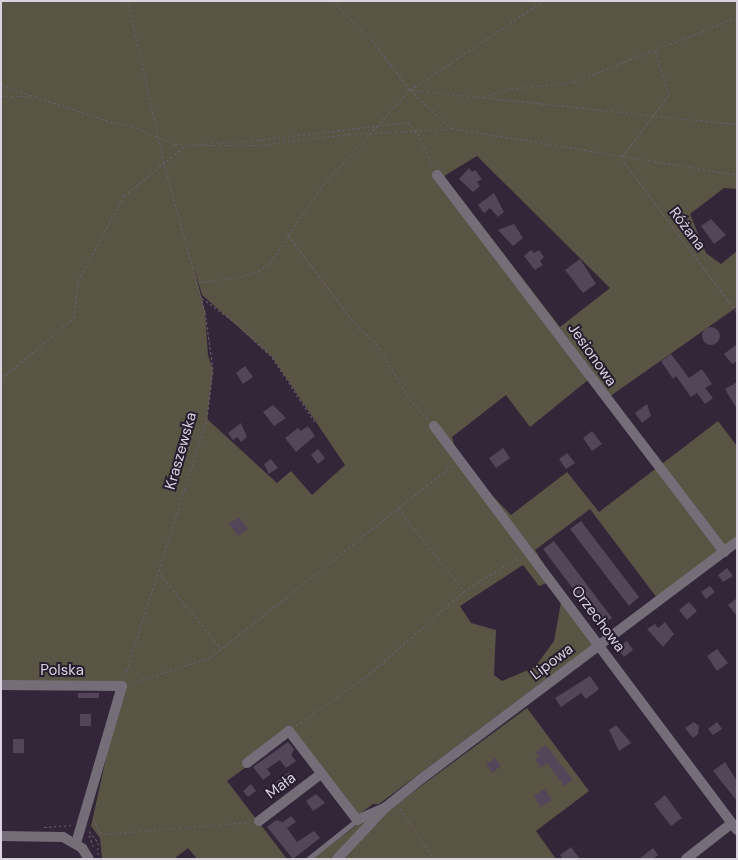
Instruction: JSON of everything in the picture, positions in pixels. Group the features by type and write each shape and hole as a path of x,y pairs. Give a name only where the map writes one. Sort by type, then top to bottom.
{"street":[{"name":"Jesionowa","path":"436,176 724,552"},
{"name":"Orzechowa","path":"434,426 734,827"},
{"name":"Lipowa","path":"337,859 395,799 737,542"},
{"name":"Polska","path":"1,685 122,686"},
{"path":"76,843 86,829 85,814 122,686"},
{"path":"247,763 289,731 357,820"},
{"name":"Mała","path":"259,821 321,774"},
{"name":"Lipowa","path":"357,820 386,807"},
{"path":"686,859 734,827"},
{"path":"1,836 53,836 76,843 88,859"}],"lane":[{"name":"Lipowa","path":"308,859 357,820"}],"path":[{"name":"Kraszewska","path":"122,686 207,419 213,368 201,298 164,163 128,1"},
{"path":"332,1 375,44 410,90 451,128"},
{"path":"198,282 240,277 258,271 270,263 322,186 410,90 543,1"},
{"path":"484,98 493,92 511,88 574,82 737,17"},
{"path":"621,158 655,116 669,95 654,50"},
{"path":"1,84 32,96 132,126 175,144 258,145 370,133 417,132 451,128 621,158 737,175"},
{"path":"410,90 737,124"},
{"path":"1,96 32,96"},
{"path":"1,379 74,318 78,281 95,245 124,196 186,145 376,127 408,122 417,132 436,176"},
{"name":"Różana","path":"621,158 737,312"},
{"path":"288,235 356,325 375,342 411,401 434,426"},
{"path":"201,298 236,323 272,357 314,421"},
{"path":"122,686 211,657 458,460"},
{"path":"398,508 464,591"},
{"path":"289,731 373,671 464,591 504,564 529,552"},
{"path":"159,573 222,648"},
{"path":"395,799 434,859"},
{"path":"85,814 92,816 99,832 104,834 259,821"},
{"path":"44,827 65,823 86,829 98,842 98,858"},
{"path":"86,829 98,858"}],"shaded area":[{"path":"1,1 737,1 737,189 724,188 690,214 706,253 721,264 737,251 737,307 609,397 593,376 530,427 506,395 452,437 458,460 511,515 567,472 599,512 718,421 737,446 737,537 657,598 590,509 535,550 554,580 539,586 523,565 460,606 471,623 496,630 494,675 502,681 535,667 554,641 561,602 593,644 379,804 373,804 357,816 294,732 227,781 287,859 197,859 188,848 174,859 102,859 100,838 91,826 122,686 1,686","holes":["477,156 610,288 560,327 444,176","194,267 202,295 272,357 345,465 312,495 291,471 277,483 207,419 213,369 208,356 205,312"]},
{"path":"527,708 589,791 536,831 556,859 342,859 394,806"},
{"path":"370,815 354,839 331,859 312,859"}],"building":[{"path":"469,168 472,172 475,170 482,179 477,182 480,186 473,192 459,179"},
{"path":"494,193 504,212 498,217 490,208 484,213 478,205"},
{"path":"711,219 726,235 714,244 701,226"},
{"path":"514,224 523,238 513,246 498,230"},
{"path":"531,250 534,253 539,250 544,257 540,261 543,265 535,270 524,256"},
{"path":"580,259 596,284 583,293 565,270"},
{"path":"711,327 717,330 720,336 717,342 711,345 705,342 702,336 705,330"},
{"path":"737,344 737,361 732,364 724,354"},
{"path":"671,354 689,378 702,369 712,384 705,388 713,398 705,404 697,393 691,397 676,376 673,379 661,361"},
{"path":"245,366 253,377 243,384 236,373"},
{"path":"737,382 737,409 725,389"},
{"path":"647,404 651,416 642,423 635,413"},
{"path":"273,405 286,418 274,426 263,412"},
{"path":"241,423 247,437 241,442 237,437 233,440 228,433"},
{"path":"308,426 315,436 296,452 285,438 298,428 301,431"},
{"path":"592,431 602,444 592,451 583,438"},
{"path":"503,448 510,458 496,468 489,458"},
{"path":"318,449 325,458 318,464 311,455"},
{"path":"567,453 575,463 566,469 559,459"},
{"path":"271,459 278,468 269,474 264,464"},
{"path":"239,517 248,529 238,536 229,524"},
{"path":"581,521 639,597 629,606 570,529"},
{"path":"554,541 612,618 601,626 543,549"},
{"path":"727,568 733,576 723,582 718,575"},
{"path":"710,586 715,592 706,599 701,592"},
{"path":"737,598 737,616 728,605"},
{"path":"689,602 697,611 687,620 679,610"},
{"path":"665,622 674,634 663,647 647,629 655,624 658,628"},
{"path":"627,641 633,650 624,657 617,648"},
{"path":"717,649 728,663 717,671 707,656"},
{"path":"590,676 599,689 586,699 581,693 561,707 555,698"},
{"path":"78,693 99,693 99,698 78,698"},
{"path":"80,714 91,714 91,726 80,726"},
{"path":"694,722 699,726 698,734 693,738 685,728"},
{"path":"717,722 722,729 713,735 708,729"},
{"path":"616,725 631,743 619,751 609,730"},
{"path":"13,739 24,739 24,753 13,753"},
{"path":"288,742 294,749 291,755 296,761 286,768 280,760 267,769 271,774 263,780 253,767"},
{"path":"546,745 573,780 564,786 547,763 541,768 535,759 539,756 536,752"},
{"path":"495,758 501,766 492,773 486,765"},
{"path":"725,762 737,781 737,801 713,771"},
{"path":"289,772 294,779 281,789 276,782"},
{"path":"251,784 256,791 248,797 243,791"},
{"path":"544,789 552,800 541,807 534,796"},
{"path":"316,794 325,803 313,811 306,801"},
{"path":"665,795 682,818 671,826 654,804"},
{"path":"291,816 296,822 287,828 297,842 314,831 320,838 293,859 267,827 276,820 283,822"},
{"path":"571,847 580,859 563,859 560,855"},
{"path":"653,848 658,855 653,859 639,859"}]}
